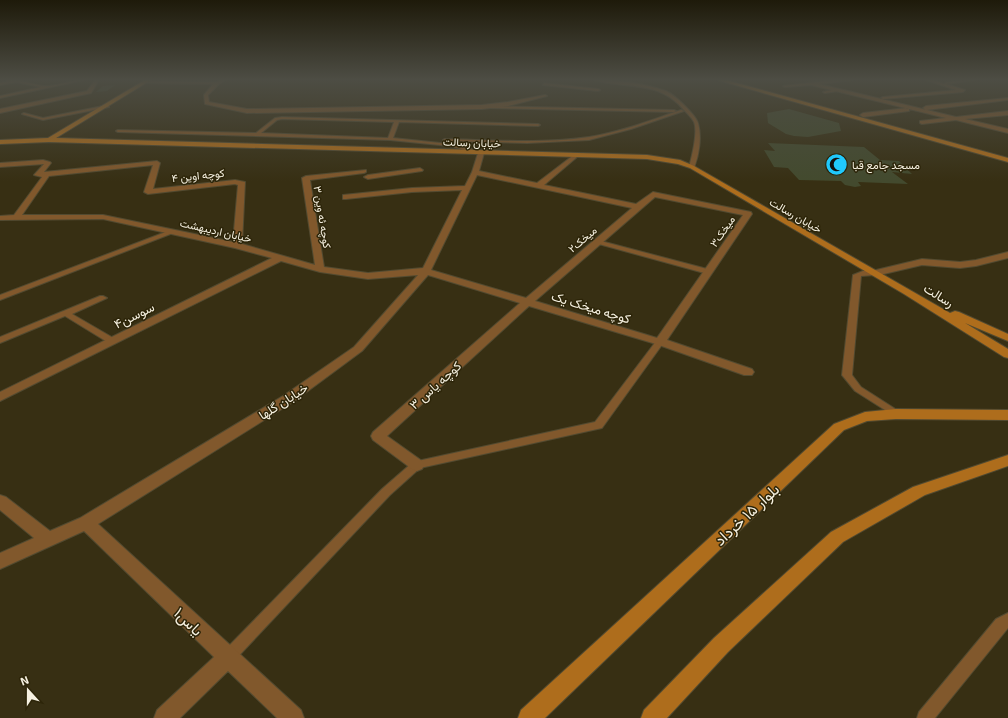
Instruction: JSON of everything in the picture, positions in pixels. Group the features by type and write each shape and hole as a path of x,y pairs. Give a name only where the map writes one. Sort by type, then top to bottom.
{"street":[{"path":"49,140 95,114"},
{"path":"840,114 1008,160"},
{"path":"858,114 1008,154"},
{"path":"863,115 876,114"},
{"path":"936,114 1008,131"},
{"path":"922,122 1003,114"},
{"path":"0,141 47,133 78,123"},
{"path":"78,123 72,134 102,141"},
{"name":"خیابان رسالت","path":"0,141 102,141 653,158 680,162 692,167 908,292"},
{"name":"خیابان گلها","path":"0,561 86,524 288,399 358,349 426,271 475,172 481,153"},
{"path":"538,186 575,156"},
{"path":"0,165 43,162 48,163 38,175 47,174"},
{"name":"کوچه اوین ۴","path":"47,174 157,163 148,192 234,182 242,184 237,246"},
{"path":"346,197 371,179 420,170"},
{"path":"475,172 638,207"},
{"path":"17,217 47,174"},
{"name":"کوچه ئه وین ۳","path":"320,269 306,178 371,179"},
{"path":"371,179 466,188"},
{"name":"میخک۲","path":"526,302 652,194"},
{"name":"میخک۳","path":"652,194 748,214 660,342"},
{"name":"خیابان اردیبهشت","path":"0,218 103,218 237,246 320,269 368,276 426,271"},
{"path":"875,273 922,262 960,265 976,263 1008,255"},
{"name":"سوسن۴","path":"0,397 280,258"},
{"name":"کوچه میخک یک","path":"426,271 660,342 748,372"},
{"name":"رسالت","path":"908,292 1008,338"},
{"name":"رسالت","path":"908,292 1008,354"},
{"name":"کوچه یاس ۳","path":"417,466 378,436 526,302"},
{"name":"بلوار ۱۵ خرداد","path":"529,718 839,427 865,417 896,414 1008,415"},
{"path":"652,718 721,645 837,537 919,490 1008,460"},
{"path":"0,501 48,540"},
{"name":"یاس۱","path":"86,524 227,658 293,718"},
{"path":"165,718 227,658"}],"lane":[{"path":"24,114 43,119 70,114"},
{"path":"118,131 544,142 577,140 603,136 674,114"},
{"path":"690,114 696,122 697,146 692,167"},
{"path":"257,134 276,119 282,118 538,125"},
{"path":"390,139 397,121"},
{"path":"390,139 450,145 481,153"},
{"path":"0,298 172,232"},
{"path":"597,242 708,272"},
{"path":"875,273 863,273 857,275 847,375 858,389 896,414"},
{"path":"0,340 103,298"},
{"path":"65,313 112,341"},
{"path":"227,658 386,492 417,466 598,425 660,342"},
{"path":"925,718 1006,625"}],"building":[{"path":"767,114 805,114 839,123 841,131 808,137 794,136 786,134 768,123"},
{"name":"مسجد جامع قبا","path":"768,143 864,147 880,160 899,161 912,174 892,172 908,184 858,182 861,186 855,187 845,185 841,181 799,180 788,168 774,167 764,150 775,151"}],"place":[{"name":"مسجد جامع قبا","path":"837,164"}]}
